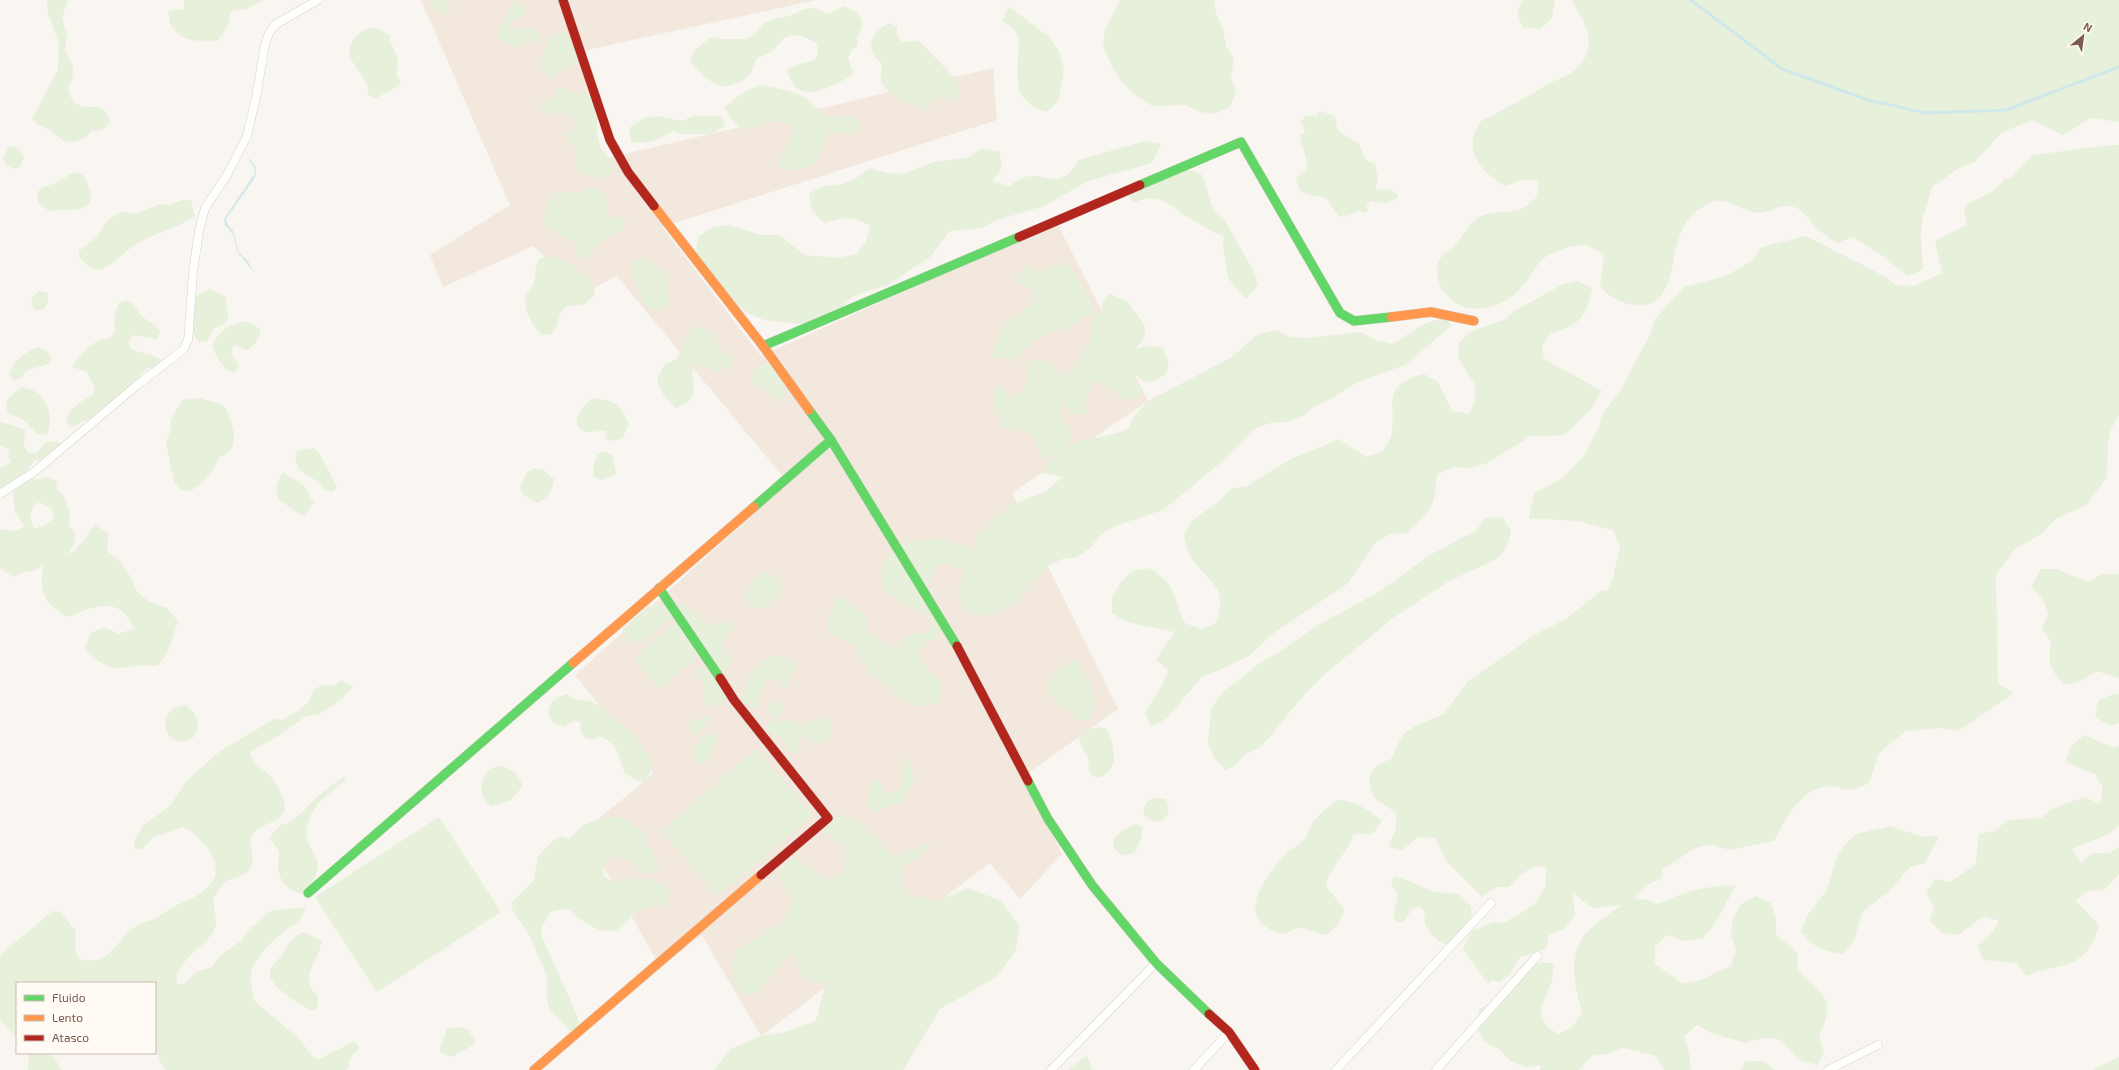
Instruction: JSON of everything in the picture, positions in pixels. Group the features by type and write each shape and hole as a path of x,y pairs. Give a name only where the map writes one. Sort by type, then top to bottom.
{"street":[{"path":"0,494 34,472 136,386 183,350 188,340 193,272 199,231 205,208 227,175 247,136 256,98 265,44 269,33 276,24 318,0"},
{"path":"563,0 610,140 628,172 763,346 831,440 958,647 1048,819 1092,885 1156,963 1229,1032 1255,1070"},
{"path":"763,346 1241,142 1340,313 1354,321 1431,312 1456,316 1474,321"},
{"path":"308,893 831,440"},
{"path":"534,1070 828,818 734,700 659,588"},
{"path":"1336,1070 1491,903"},
{"path":"1436,1070 1537,956"},
{"path":"1051,1070 1156,963"},
{"path":"1194,1070 1229,1032"},
{"path":"1828,1070 1878,1046"}],"shaded area":[{"path":"421,0 816,0 578,52 603,159 993,68 997,120 662,227 761,356 1057,223 1148,401 1012,493 1118,709 1023,777 1062,854 1020,899 990,863 761,1036 702,935 660,967 584,831 654,773 575,675 788,483 617,276 584,293 533,246 443,287 430,255 510,205"}],"green space":[{"path":"47,0 68,0 62,18 67,34 65,51 73,66 73,74 68,90 71,98 76,104 84,107 101,107 107,113 111,121 103,129 92,131 83,138 72,142 62,140 32,119 58,70 59,44 48,13"},
{"path":"184,0 263,0 247,9 231,11 227,28 217,41 205,41 193,40 181,36 172,27 168,11 184,9"},
{"path":"428,0 446,0 452,9 442,15 435,10"},
{"path":"1120,0 1214,0 1216,13 1223,29 1226,46 1234,60 1231,76 1236,92 1230,107 1215,114 1200,112 1185,105 1152,106 1127,88 1117,76 1103,47 1105,30"},
{"path":"1523,0 1555,0 1552,18 1541,29 1523,28 1517,13"},
{"path":"1571,0 2119,0 2119,122 2091,118 2063,135 2033,120 2002,132 1975,162 1959,168 1932,187 1922,221 1921,237 1923,270 1907,276 1880,254 1853,237 1837,243 1821,232 1803,213 1794,207 1782,206 1766,212 1758,213 1731,203 1712,201 1701,208 1689,219 1681,233 1669,281 1663,293 1654,302 1634,305 1618,300 1609,295 1600,287 1604,255 1591,247 1580,245 1559,250 1547,256 1537,265 1523,286 1501,303 1476,309 1458,304 1446,294 1439,282 1437,266 1441,257 1454,246 1476,219 1487,214 1517,210 1529,204 1537,197 1539,181 1523,179 1506,186 1492,177 1476,159 1473,143 1476,129 1481,121 1514,104 1549,83 1568,75 1580,65 1586,56 1588,37 1582,18"},
{"path":"516,1 526,7 525,11 523,16 511,22 509,26 523,30 532,27 539,33 538,41 526,42 519,46 511,46 497,38 500,27 506,21 506,13"},
{"path":"844,6 858,14 862,21 861,31 857,36 858,45 852,50 848,57 853,74 842,81 823,89 810,92 804,91 794,85 790,79 787,71 790,68 816,59 818,51 817,43 802,36 793,35 784,38 773,51 757,58 747,77 740,82 730,85 721,86 712,82 692,64 690,60 699,46 713,37 721,39 746,39 754,35 765,22 773,19 789,16 805,9 813,8 829,14"},
{"path":"1008,6 1048,36 1059,51 1064,69 1058,102 1046,112 1030,104 1021,94 1018,80 1018,39 1014,30 1003,21"},
{"path":"890,23 897,27 897,36 902,42 919,41 956,79 960,96 953,101 938,97 926,109 914,106 888,91 881,81 882,65 873,54 871,44 878,31"},
{"path":"375,27 389,35 391,44 398,58 396,75 401,82 396,87 375,99 368,94 364,79 352,60 350,47 356,36 363,31"},
{"path":"558,32 566,32 575,45 578,63 571,67 563,68 550,78 541,68 541,62 548,42"},
{"path":"760,85 787,90 800,95 806,98 827,116 850,116 855,118 860,121 860,129 854,135 830,131 826,136 821,154 809,167 791,170 780,167 777,160 787,147 795,132 791,126 778,122 771,122 762,123 750,129 745,129 737,125 724,107 744,92"},
{"path":"560,87 575,93 584,93 594,104 597,116 598,142 602,150 612,162 613,167 613,172 599,180 589,177 576,168 575,148 567,140 569,132 575,128 574,121 563,110 552,116 538,108 542,101 554,101 557,90"},
{"path":"1320,111 1335,116 1337,128 1340,132 1359,144 1366,160 1375,164 1378,179 1375,190 1389,189 1398,195 1397,199 1385,203 1371,201 1367,205 1367,212 1357,211 1346,217 1345,215 1339,217 1327,199 1302,192 1297,184 1296,178 1307,169 1300,135 1304,133 1305,129 1301,122 1306,115 1317,116"},
{"path":"657,116 682,121 693,116 722,116 725,126 711,134 679,134 673,131 649,142 631,142 629,128 644,118"},
{"path":"1145,141 1161,144 1152,163 1088,181 1044,206 997,220 982,228 950,231 930,257 888,285 853,296 830,319 799,324 765,320 749,314 737,305 695,253 699,236 713,227 729,225 761,235 779,235 805,255 838,258 856,254 866,242 870,226 858,220 848,218 837,219 824,223 812,211 809,194 823,186 839,185 855,179 870,168 885,173 901,174 934,162 967,158 982,149 999,151 1002,168 992,181 1009,186 1022,178 1031,176 1058,179 1064,177 1071,171 1079,160"},
{"path":"2119,145 2119,416 2111,429 2108,444 2107,477 2085,506 2055,519 2044,532 2014,550 1996,574 1998,684 2014,693 1958,731 1940,728 1906,731 1879,753 1869,783 1854,789 1829,786 1819,788 1810,793 1795,806 1789,814 1774,841 1729,850 1711,844 1695,848 1662,870 1662,878 1649,884 1634,899 1644,899 1659,904 1697,890 1736,885 1713,927 1702,939 1683,941 1666,935 1655,947 1655,964 1683,984 1700,980 1731,966 1736,950 1731,935 1733,919 1741,904 1756,896 1771,903 1776,919 1776,934 1798,954 1797,970 1821,992 1825,998 1827,1014 1819,1036 1824,1052 1818,1065 1802,1061 1778,1039 1762,1038 1745,1043 1711,1033 1697,1025 1684,1036 1689,1053 1691,1070 1665,1070 1654,1055 1623,1048 1607,1054 1591,1056 1579,1070 1540,1070 1541,1065 1526,1067 1510,1061 1499,1049 1484,1042 1477,1026 1479,1009 1494,1002 1523,963 1554,963 1552,980 1540,1011 1546,1026 1558,1034 1572,1027 1582,1013 1574,970 1577,948 1589,930 1621,905 1593,908 1572,891 1575,915 1565,928 1549,934 1547,947 1535,953 1520,957 1510,974 1500,982 1491,980 1488,984 1463,949 1472,931 1493,922 1503,923 1536,903 1546,885 1546,866 1529,870 1521,875 1509,887 1496,887 1482,897 1447,862 1435,838 1418,837 1402,850 1389,847 1396,827 1396,813 1373,797 1369,777 1378,764 1391,759 1403,734 1417,725 1444,714 1467,682 1536,634 1566,619 1601,591 1608,590 1612,582 1620,547 1613,530 1578,521 1529,518 1534,493 1565,477 1583,457 1598,430 1602,415 1620,391 1650,335 1654,320 1684,287 1726,276 1753,260 1762,247 1806,236 1884,276 1896,285 1914,286 1942,273 1935,241 1967,225 1964,209 1969,203 1995,190 2005,179 2010,179 2033,155"},
{"path":"11,146 20,150 24,159 19,167 15,169 8,166 3,159 8,148"},
{"path":"1175,169 1195,171 1202,175 1213,209 1224,219 1253,270 1258,284 1246,299 1228,278 1223,245 1224,237 1200,225 1162,200 1149,198 1134,203 1127,193"},
{"path":"78,172 85,177 92,198 83,208 73,210 56,210 50,212 38,202 38,192 40,189 59,182 71,174"},
{"path":"592,188 600,190 606,195 607,205 605,210 610,217 618,216 625,220 622,229 601,242 586,259 579,259 575,251 575,243 545,227 545,216 549,202 559,191 576,194"},
{"path":"183,200 191,200 195,216 182,224 141,241 105,267 99,270 92,268 79,258 79,251 98,236 106,222 120,212 137,214 159,204 167,205"},
{"path":"548,256 571,264 578,269 590,281 595,295 583,305 567,306 561,311 556,328 551,334 542,335 529,317 525,301 527,294 534,283 539,259"},
{"path":"645,257 658,267 669,280 667,289 669,301 662,311 648,306 644,302 630,274 633,263"},
{"path":"1069,262 1090,299 1095,314 1080,319 1070,328 1048,333 1034,341 1008,364 1009,357 990,358 1003,326 1008,320 1019,315 1036,299 1032,290 1015,279 1028,265 1041,273 1049,265 1056,267"},
{"path":"1577,281 1592,288 1584,313 1575,323 1550,333 1542,346 1544,359 1602,391 1589,411 1564,435 1531,436 1487,463 1471,468 1454,467 1437,474 1435,495 1430,508 1406,533 1391,534 1376,542 1347,584 1275,632 1249,656 1201,678 1167,718 1152,727 1145,713 1162,686 1168,670 1156,660 1174,632 1126,622 1112,613 1112,596 1121,582 1133,571 1149,568 1165,580 1170,586 1185,623 1201,629 1216,623 1220,610 1218,591 1214,584 1195,563 1189,553 1184,535 1191,521 1220,501 1230,489 1247,486 1291,459 1339,439 1366,457 1382,451 1390,439 1392,428 1393,396 1398,387 1407,380 1424,374 1438,382 1452,411 1469,414 1475,401 1475,385 1458,357 1459,342 1472,331 1504,320 1518,309 1561,285"},
{"path":"210,289 226,297 228,318 223,325 215,328 206,342 198,341 191,325 191,307 197,296"},
{"path":"39,291 47,292 48,302 44,309 36,311 31,304 33,296"},
{"path":"1109,294 1128,301 1142,321 1145,335 1134,350 1146,346 1163,347 1169,365 1166,374 1151,382 1143,381 1129,369 1142,390 1137,397 1125,400 1108,386 1096,380 1084,400 1089,414 1071,413 1060,400 1065,425 1070,429 1072,437 1069,438 1067,445 1128,429 1135,415 1148,401 1232,357 1258,334 1275,330 1291,337 1309,338 1361,332 1376,340 1393,344 1419,327 1433,321 1448,319 1451,326 1405,365 1358,382 1331,399 1315,406 1303,416 1287,422 1270,423 1254,429 1218,465 1163,510 1115,526 1101,535 1090,548 1077,557 1062,559 1048,566 1011,607 996,613 978,616 963,609 957,593 965,571 946,564 938,565 927,586 944,624 936,638 929,641 918,653 921,661 939,680 941,693 937,703 921,707 913,705 898,697 887,685 874,676 851,643 828,634 827,624 831,609 840,597 847,600 865,616 869,634 890,647 898,648 908,635 925,633 931,627 931,619 920,611 895,599 885,590 882,575 885,561 893,551 904,544 918,540 934,539 949,541 962,545 972,552 978,536 1000,513 1014,504 1046,491 1062,477 1043,473 1055,456 1052,455 1044,459 1037,444 1029,434 1018,429 1001,429 1002,418 994,410 995,386 1006,390 1011,397 1018,394 1027,383 1029,362 1038,360 1050,362 1058,375 1073,371 1091,339 1091,322 1102,312 1102,304"},
{"path":"127,300 133,304 139,313 152,323 160,332 157,339 133,335 129,341 131,349 155,356 162,361 157,367 149,368 142,373 138,380 120,396 113,400 102,412 73,427 66,422 70,412 85,399 94,394 94,386 87,372 72,367 87,348 97,342 108,339 115,333 114,321 116,310 120,302"},
{"path":"242,322 250,322 261,330 256,342 246,350 235,345 232,347 231,355 239,365 235,372 227,369 220,363 212,346 220,333 232,325"},
{"path":"692,328 703,328 711,332 718,347 724,352 734,356 730,366 719,372 693,364 693,394 691,399 685,404 676,408 664,396 657,380 664,365 676,359"},
{"path":"38,347 49,353 52,360 47,364 29,370 14,381 9,374 14,364 24,354"},
{"path":"769,361 782,379 785,395 781,402 776,400 752,381 754,369"},
{"path":"22,387 32,390 45,401 50,418 47,434 43,435 37,433 26,422 8,412 6,404 7,401"},
{"path":"201,398 224,407 229,415 234,438 232,448 225,455 219,457 211,473 197,487 187,492 179,488 174,481 166,443 171,428 171,420 178,406 183,400"},
{"path":"593,398 606,400 616,404 619,407 629,424 622,438 614,441 606,439 605,431 586,432 579,428 577,419 579,414"},
{"path":"0,422 25,429 24,446 28,453 37,452 45,443 57,441 61,444 58,455 51,459 35,461 21,476 14,479 5,488 0,488 0,469 10,463 10,459 7,457 9,450 0,445"},
{"path":"313,448 319,453 337,487 333,492 326,491 320,483 304,473 296,463 296,452"},
{"path":"605,451 612,455 616,474 601,480 594,477 593,469 597,454"},
{"path":"534,468 542,469 554,479 549,494 544,499 536,503 523,494 520,487 527,472"},
{"path":"282,472 303,485 309,492 309,496 314,502 305,515 301,515 278,499 276,487"},
{"path":"49,477 56,481 57,489 65,498 70,514 69,526 75,537 74,544 67,554 75,551 95,525 109,534 107,551 120,562 130,576 137,592 150,602 167,608 178,621 167,654 157,666 145,665 119,668 112,667 104,664 85,648 90,634 104,627 119,634 134,628 128,617 121,611 113,607 96,607 67,617 53,607 45,595 42,582 44,564 36,570 24,572 13,577 0,568 0,529 14,531 22,528 24,525 15,512 13,493 28,479","holes":["37,503 41,503 51,508 54,517 46,525 34,528 31,521 31,512"]},
{"path":"1502,517 1511,530 1507,546 1497,559 1449,581 1393,618 1326,673 1303,696 1261,747 1246,754 1235,765 1225,770 1213,757 1208,741 1212,707 1222,693 1262,661 1278,653 1318,625 1377,593 1430,555 1475,531 1486,518"},
{"path":"2041,569 2057,569 2087,582 2102,574 2119,574 2119,678 2096,671 2081,681 2066,685 2053,671 2050,661 2051,642 2042,629 2048,614 2043,599 2031,587"},
{"path":"766,572 782,580 782,591 770,607 758,609 747,602 745,594 754,580"},
{"path":"684,604 711,626 719,622 734,624 735,628 729,633 722,643 724,651 730,657 732,662 729,666 721,670 676,619 668,620 644,641 631,642 623,632 623,628 648,606"},
{"path":"675,622 702,652 660,689 633,659"},
{"path":"783,655 790,659 795,667 787,687 784,690 780,683 774,679 766,681 761,692 759,704 754,709 744,702 745,686 749,678 760,665 767,660 775,656"},
{"path":"1074,659 1088,679 1096,700 1090,721 1077,720 1046,692 1052,676 1064,665"},
{"path":"700,668 708,669 727,697 723,704 716,707 705,702 703,698 703,682 695,673"},
{"path":"341,680 353,687 342,699 319,714 305,717 275,738 250,752 254,762 270,776 277,785 282,794 285,809 279,818 260,828 253,835 251,845 253,860 250,869 243,875 228,880 221,886 213,899 216,924 213,932 181,967 177,975 177,984 185,983 196,972 212,967 222,954 242,940 251,927 258,923 270,911 306,907 300,919 268,946 254,964 251,985 254,1000 292,1032 311,1055 318,1060 354,1041 359,1047 349,1060 349,1068 346,1070 165,1070 160,1061 156,1044 156,982 16,982 16,1037 0,1020 0,956 52,911 60,912 76,931 75,950 81,960 101,958 108,954 132,929 140,924 154,919 204,891 214,880 216,872 212,855 200,840 190,831 182,827 152,838 142,850 134,848 135,840 142,826 170,806 184,784 220,751 276,718 283,720 286,719 307,703 317,688 324,685 331,686"},
{"path":"567,694 574,699 590,701 598,705 632,732 650,758 651,771 644,783 625,774 618,752 607,740 599,736 592,740 585,738 580,731 581,723 574,720 564,727 553,722 548,715 549,707 553,701"},
{"path":"2113,694 2119,694 2119,723 2110,726 2095,717 2098,701"},
{"path":"773,701 779,701 784,706 782,715 779,717 773,717 768,712 768,706"},
{"path":"185,705 193,712 198,726 197,731 190,740 182,742 171,737 167,733 166,720 168,714 173,708"},
{"path":"710,716 706,725 699,732 693,735 688,730 690,723 693,721"},
{"path":"824,717 831,722 833,727 829,737 821,744 814,744 810,742 802,733 798,734 801,749 794,754 788,749 783,738 775,736 766,728 770,721 773,720 784,722 786,719 790,719 798,724 802,724"},
{"path":"1099,727 1107,729 1112,743 1114,759 1112,767 1106,774 1095,777 1090,772 1088,759 1079,739 1087,730"},
{"path":"706,733 715,733 717,740 713,747 710,760 701,763 695,759 692,753 700,738"},
{"path":"2084,735 2114,748 2119,746 2119,826 2108,834 2072,850 2081,863 2093,853 2109,853 2119,847 2119,874 2104,890 2088,891 2076,901 2099,925 2094,940 2087,951 2080,958 2072,962 2026,976 2017,963 1983,960 1978,945 1991,934 1999,921 1984,916 1958,935 1942,933 1930,921 1934,906 1926,893 1935,879 1950,882 1976,864 1979,834 1995,831 2007,820 2041,818 2053,808 2085,797 2100,804 2103,788 2095,774 2065,762 2071,747"},
{"path":"756,749 813,815 718,896 661,831"},
{"path":"905,757 910,758 910,764 914,777 913,785 899,803 878,811 871,810 868,803 871,783 878,779 885,791 889,793 901,789"},
{"path":"501,766 515,773 522,787 511,800 492,806 486,802 483,796 481,789 482,783 484,776 488,771 494,767"},
{"path":"344,776 346,779 322,799 310,818 306,834 318,868 311,883 301,894 287,887 281,879 278,870 279,851 269,838 280,825 288,823 301,814 318,796"},
{"path":"1153,798 1166,799 1168,809 1167,816 1162,820 1150,820 1145,816 1144,811 1146,803"},
{"path":"1338,800 1344,800 1361,806 1382,821 1375,831 1369,835 1361,833 1353,835 1351,842 1328,879 1326,886 1344,909 1340,921 1325,935 1301,928 1282,934 1265,926 1258,917 1255,907 1257,896 1262,885 1286,854 1305,839 1315,819 1324,810"},
{"path":"846,814 861,823 892,856 902,854 931,842 926,850 904,867 901,873 901,882 905,894 937,901 968,888 1001,901 1020,927 1015,952 995,978 940,1009 903,1070 714,1070 731,1049 761,1036 785,1032 816,1021 826,982 815,982 806,978 800,972 797,957 789,955 757,992 749,995 741,993 736,986 731,963 737,949 780,925 792,904 792,896 783,886 781,881 780,872 782,867 793,858 822,878 833,879 841,872 846,862 843,846 823,831 831,817"},
{"path":"439,817 501,912 377,992 315,897"},
{"path":"620,817 648,834 643,840 652,851 660,866 655,872 647,875 625,858 614,857 605,862 603,868 604,876 611,881 619,883 632,879 646,879 660,883 671,892 663,906 653,906 640,910 615,931 595,928 583,921 567,908 550,912 542,927 541,935 579,1020 578,1028 571,1032 549,1009 547,1001 547,976 527,930 513,911 511,903 534,880 538,857 555,839 563,836 570,840 579,829 588,823 598,819"},
{"path":"1136,824 1141,826 1142,829 1142,836 1139,843 1134,853 1122,856 1114,848 1114,840 1128,827"},
{"path":"1890,826 1923,837 1939,836 1925,863 1910,867 1888,892 1863,911 1853,942 1842,954 1829,952 1819,948 1810,942 1801,932 1807,916 1827,890 1837,857 1845,844 1857,834"},
{"path":"1394,877 1402,878 1434,892 1459,894 1471,906 1472,918 1451,942 1444,944 1428,931 1424,917 1425,912 1420,906 1412,909 1403,923 1395,921 1394,911 1397,894 1391,885"},
{"path":"303,932 322,941 309,975 309,984 318,999 316,1009 313,1011 286,994 273,982 270,976 271,969 283,954 291,940 299,933"},
{"path":"461,1027 468,1030 475,1041 473,1045 452,1057 441,1053 440,1049 447,1029"},
{"path":"26,1054 51,1055 62,1070 28,1070 29,1059"},
{"path":"1087,1055 1092,1070 1068,1070"},
{"path":"2119,1057 2119,1070 2093,1070"},
{"path":"1746,1061 1763,1061 1776,1070 1740,1070"}],"water":[{"path":"247,157 252,162 256,169 254,179 226,219 228,225 233,231 239,253 247,260 255,273 238,253 233,234 225,225 224,219 255,173 253,165"}],"waterway":[{"path":"1691,0 1782,69 1868,100 1926,113 2006,110 2119,67"}],"traffic: fast":[{"path":"1140,185 1241,142 1340,313 1354,321 1391,317"},
{"path":"763,346 1019,237"},
{"path":"809,410 831,440 957,646"},
{"path":"754,507 831,440"},
{"path":"659,588 720,678"},
{"path":"308,893 573,663"},
{"path":"1028,781 1048,819 1092,885 1156,963 1209,1014"}],"traffic: slow":[{"path":"654,206 763,346 809,410"},
{"path":"1391,317 1431,312 1474,321"},
{"path":"573,663 754,507"},
{"path":"534,1070 761,875"}],"traffic: jam":[{"path":"563,0 610,140 628,172 654,206"},
{"path":"1019,237 1140,185"},
{"path":"957,646 1028,781"},
{"path":"720,678 734,700 828,818 761,875"},
{"path":"1209,1014 1229,1032 1255,1070"}]}
